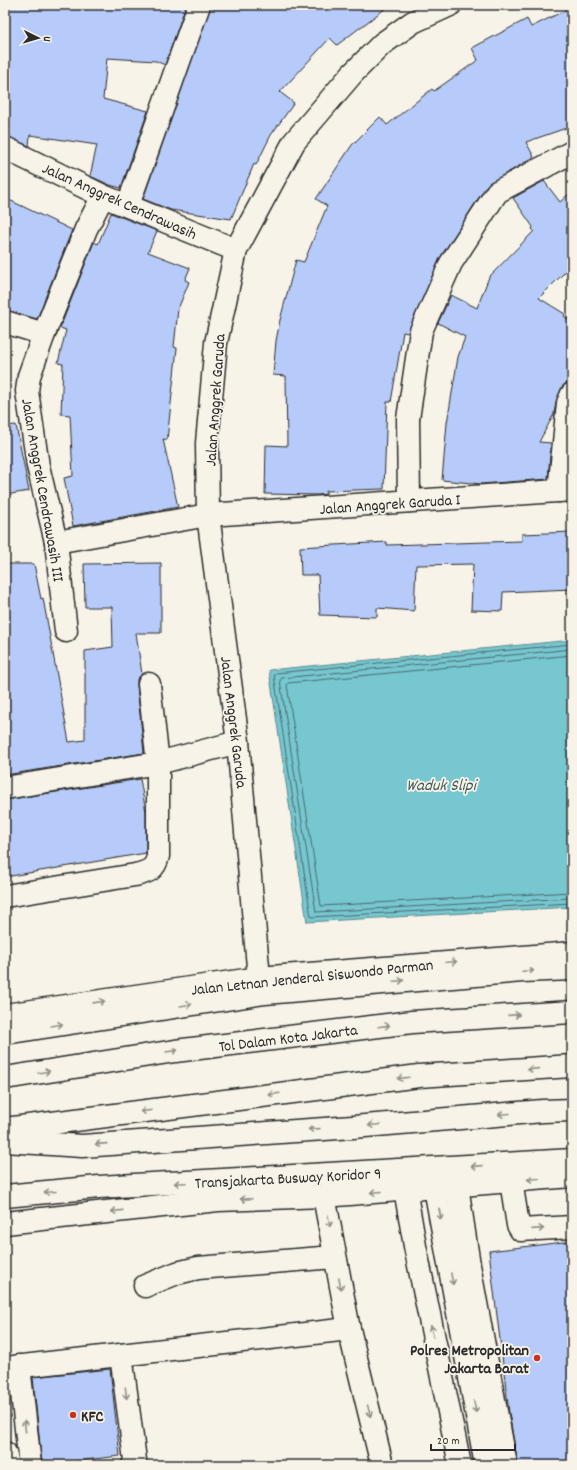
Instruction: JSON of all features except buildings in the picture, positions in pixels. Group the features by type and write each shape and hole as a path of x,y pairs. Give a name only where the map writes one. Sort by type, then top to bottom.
{"main road":[{"path":"128,205 198,5"},
{"name":"Jalan Anggrek Garuda","path":"260,978 238,742 208,515 207,443 216,344 236,250 294,142 352,74 382,44 413,22 450,5"},
{"name":"Jalan Anggrek Cendrawasih","path":"5,148 103,196 236,250"},
{"path":"409,501 408,419 420,331 451,263 497,192 572,152"},
{"name":"Jalan Anggrek Cendrawasih III","path":"66,631 56,542 38,466 27,391 29,376 44,334 86,229 103,196"},
{"path":"5,322 44,334"},
{"path":"566,491 568,403 572,394"},
{"name":"Jalan Anggrek Garuda I","path":"56,542 208,515 566,491"},
{"path":"5,896 148,872 156,865 158,856 158,762 149,684"},
{"path":"5,788 158,762 238,742"},
{"name":"Jalan Letnan Jenderal Siswondo Parman","path":"5,1016 260,978 572,953"},
{"path":"5,1033 265,992 514,972 572,969"},
{"name":"Tol Dalam Kota Jakarta","path":"5,1078 175,1051 412,1022 572,1012"},
{"path":"5,1129 419,1076 572,1066"},
{"path":"5,1141 82,1146 572,1110"},
{"name":"Transjakarta Busway Koridor 9","path":"5,1196 99,1187 572,1160"},
{"path":"5,1222 218,1200 324,1196 572,1176"},
{"path":"511,1181 518,1225 521,1230 572,1227"},
{"path":"457,1186 475,1301 506,1465"},
{"path":"435,1188 486,1465"},
{"path":"405,1189 417,1258 460,1465"},
{"path":"324,1196 334,1257 349,1329 382,1465"},
{"path":"144,1286 176,1273 198,1268 334,1257"},
{"path":"30,1465 12,1367 349,1329"},
{"path":"121,1355 135,1460 133,1465"},
{"path":"5,1453 8,1465"}],"water":[{"name":"Waduk Slipi","path":"572,640 572,907 307,922 269,670"}],"place":[{"name":"Polres Metropolitan Jakarta Barat","path":"537,1358"},
{"name":"KFC","path":"73,1415"}]}
